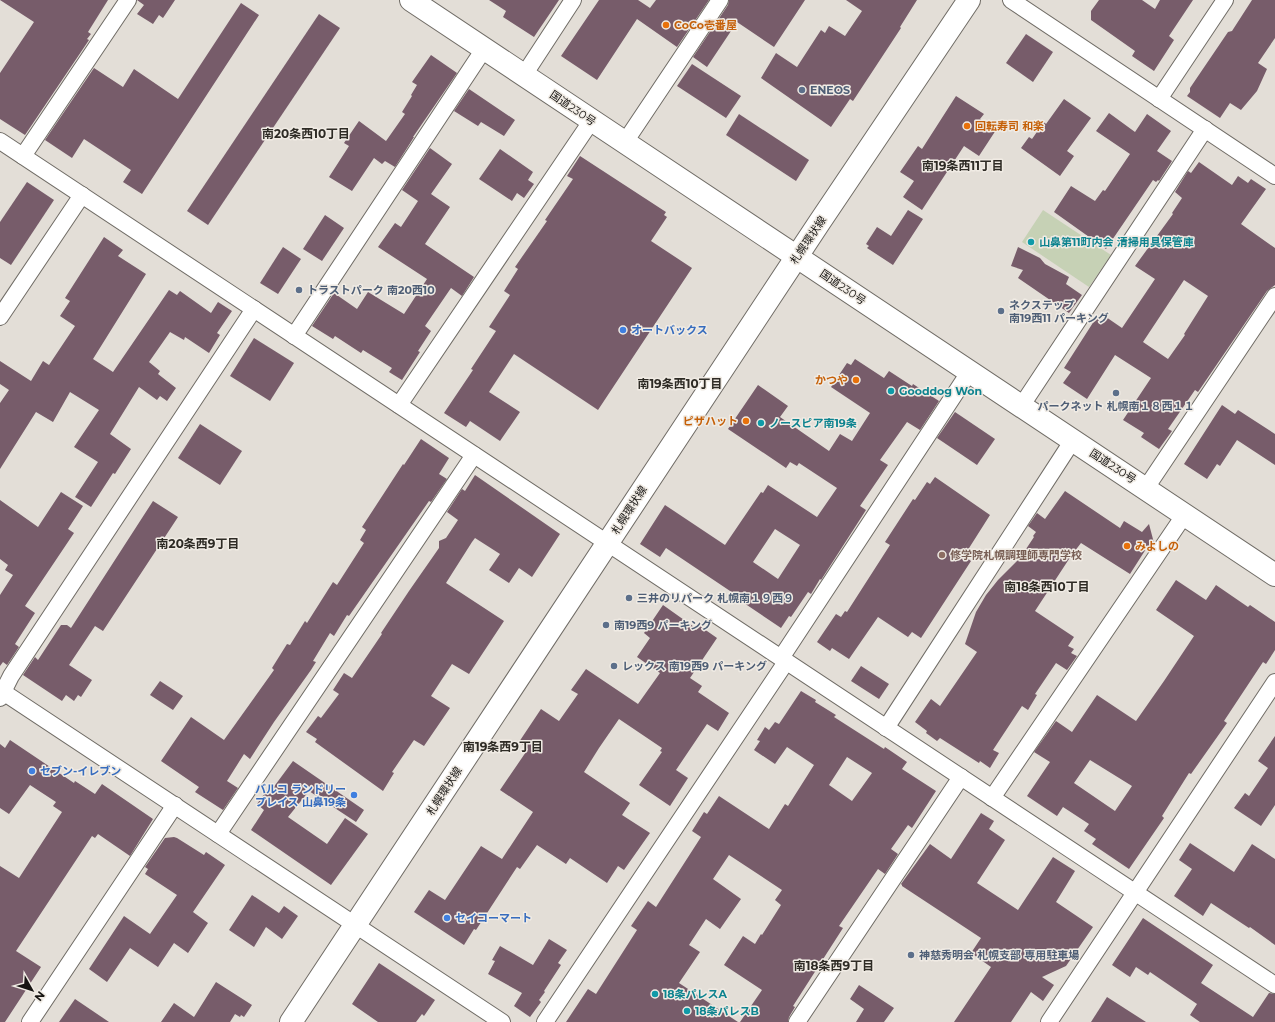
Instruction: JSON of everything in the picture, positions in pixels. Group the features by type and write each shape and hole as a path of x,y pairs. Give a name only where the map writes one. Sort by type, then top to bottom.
{"main road":[{"name":"国道230号","path":"411,0 1022,405 1275,575"},
{"name":"札幌環状線","path":"292,1022 797,256 969,0"}],"street":[{"path":"23,156 128,0"},
{"path":"524,75 573,0"},
{"path":"625,142 720,0"},
{"path":"1011,0 1275,176"},
{"path":"1159,99 1225,0"},
{"path":"294,336 484,49"},
{"path":"399,405 592,120"},
{"path":"1022,405 1205,129"},
{"path":"0,141 1275,985"},
{"path":"0,317 82,195"},
{"path":"1146,488 1275,296"},
{"path":"254,309 1,693 175,805 502,1022"},
{"path":"545,1022 784,660 970,371"},
{"path":"886,728 1074,440"},
{"path":"218,834 474,455"},
{"path":"992,798 1185,514"},
{"path":"1049,1022 1275,682"},
{"path":"797,1022 960,777"},
{"path":"30,1022 175,805"}],"green space":[{"path":"1043,210 1111,255 1089,287 1022,242"}],"building":[{"path":"0,0 108,0 88,32 91,34 87,39 89,40 25,135 0,119 0,73 34,22"},
{"path":"137,0 175,0 163,18 159,15 153,24 137,14 144,5"},
{"path":"489,0 559,0 534,37 503,17 506,11"},
{"path":"599,0 638,0 650,8 656,0 709,0 677,47 637,19 597,80 561,56"},
{"path":"729,0 805,0 774,47 737,22 707,67 693,57 728,5"},
{"path":"846,0 917,0 900,27 901,28 853,101 850,99 831,127 761,78 776,53 797,67 821,30 825,33 829,26 845,36 862,11"},
{"path":"1099,0 1142,0 1155,9 1160,0 1193,0 1169,36 1174,40 1154,71 1132,56 1135,51 1091,20 1091,11"},
{"path":"1252,0 1275,0 1275,38 1258,63 1267,69 1257,91 1241,110 1230,103 1220,118 1187,96 1190,92 1190,88 1228,32 1232,31"},
{"path":"241,3 259,15 142,194 123,182 131,170 84,139 72,158 45,140 94,68 123,87 134,69 178,99"},
{"path":"319,14 340,28 208,225 187,211"},
{"path":"1026,34 1053,52 1033,82 1006,63"},
{"path":"431,55 457,73 413,137 395,167 385,161 382,164 374,158 352,191 329,177 349,146 344,143 359,121 386,141 405,114 402,112 417,85 412,82"},
{"path":"692,64 741,96 726,118 677,86"},
{"path":"469,89 515,120 504,136 481,122 478,126 454,111"},
{"path":"956,96 984,114 980,119 996,130 979,156 964,146 922,210 903,197 914,181 900,172 918,146 922,149"},
{"path":"1064,99 1091,118 1067,151 1074,156 1060,176 1021,148 1029,137 1032,139 1044,122 1046,124"},
{"path":"1109,113 1135,132 1147,114 1171,131 1157,151 1172,161 1159,181 1158,180 1156,182 1153,180 1106,249 1054,212 1071,186 1095,201 1103,190 1105,191 1130,154 1096,131"},
{"path":"739,114 809,160 796,181 726,135"},
{"path":"430,148 452,164 431,194 450,207 425,244 474,277 462,296 451,288 425,326 431,331 418,351 420,352 402,380 389,372 392,368 363,350 361,353 335,336 333,339 312,326 334,293 357,309 368,292 404,314 427,279 378,247 395,223 401,227 418,201 402,190"},
{"path":"500,149 533,172 528,180 534,184 524,198 517,193 512,201 479,179"},
{"path":"580,156 666,212 664,215 667,217 651,241 692,268 598,410 514,354 489,392 520,412 500,441 470,421 466,427 444,413 473,370 471,369 496,331 489,327 510,295 504,291 518,269 515,267 547,221 545,220 573,179 567,176"},
{"path":"1199,162 1232,185 1238,176 1248,183 1251,179 1266,189 1241,224 1275,248 1275,285 1267,291 1198,392 1195,390 1168,429 1172,431 1159,449 1141,437 1144,433 1123,420 1151,378 1115,355 1087,399 1063,383 1071,372 1064,368 1096,318 1103,322 1106,317 1122,328 1155,279 1135,266 1173,214 1172,213 1182,198 1175,192 1188,171 1191,173","holes":["1184,280 1208,296 1184,334 1185,335 1168,359 1143,342"]},
{"path":"27,182 54,200 11,265 0,258 0,222"},
{"path":"908,210 923,219 893,265 867,248 869,246 866,244 877,227 891,236"},
{"path":"325,215 344,228 322,261 303,249"},
{"path":"104,237 123,250 118,256 146,274 93,359 113,372 169,290 177,295 180,291 211,313 218,302 232,311 217,333 220,335 209,353 185,337 184,340 170,332 149,362 160,371 158,374 176,388 167,401 160,396 157,400 139,387 110,434 131,449 91,507 75,497 98,462 74,447 99,410 70,392 53,422 36,412 0,469 0,403 9,390 0,384 0,361 31,381 43,361 49,365 75,326 60,316 70,301 65,298"},
{"path":"283,247 301,259 278,294 260,283"},
{"path":"1018,247 1040,258 1045,264 1069,277 1066,284 1082,295 1069,313 1018,278 1023,270 1011,266"},
{"path":"254,338 294,363 270,401 230,376"},
{"path":"855,359 884,378 889,371 912,386 913,384 939,401 920,430 907,422 880,460 888,465 860,506 866,510 811,594 808,592 791,617 789,616 781,628 738,599 739,597 666,548 660,557 640,544 665,505 725,545 761,492 763,493 768,485 817,517 837,488 799,463 797,466 790,462 786,468 728,429 758,385 788,406 780,417 829,451 840,434 852,441 870,413 831,387 847,363 851,365","holes":["775,529 800,545 778,579 753,562"]},
{"path":"1222,405 1235,414 1238,410 1275,434 1275,465 1237,440 1220,466 1217,464 1207,479 1184,464"},
{"path":"955,412 995,439 977,465 937,438"},
{"path":"200,424 242,451 220,485 178,458"},
{"path":"421,439 449,458 439,474 447,479 431,502 429,501 349,616 347,615 334,636 330,633 313,661 316,662 311,670 250,759 244,754 227,781 238,788 223,810 195,792 199,787 161,761 191,717 224,740 274,670 272,668 287,644 290,645 305,621 307,623 333,582 337,585 364,543 360,540 366,530 362,527"},
{"path":"475,475 560,534 532,577 519,568 509,583 489,570 500,554 475,538 472,542 446,583 504,621 469,674 452,664 431,696 450,708 424,746 414,740 392,772 394,773 383,791 315,742 317,739 306,732 318,716 321,718 339,694 333,690 344,673 352,678 439,548 439,541 446,538 458,520 447,512 462,489 465,491"},
{"path":"935,477 990,515 964,556 971,561 921,638 912,632 908,637 878,617 849,659 832,648 830,651 817,642 836,614 841,617 845,611 847,612 890,545 885,542 913,499 915,500 927,482 930,484"},
{"path":"1065,491 1120,528 1124,521 1142,532 1149,524 1154,543 1148,551 1146,549 1130,574 1081,543 1071,556 1035,611 1074,637 1068,646 1074,649 1071,653 1077,656 1067,670 1056,663 1035,694 1037,695 1028,710 1022,706 993,750 999,753 990,768 980,761 979,763 940,738 937,741 915,722 931,699 940,706 977,652 965,644 976,612 986,595 998,580 1020,558 1034,537 1033,536 1036,532 1028,526 1037,513 1045,519"},
{"path":"61,492 83,506 68,529 74,533 25,606 35,613 15,644 19,647 7,665 3,662 0,666 0,595 13,575 5,570 8,565 0,559 0,500 38,527"},
{"path":"153,501 178,517 103,631 95,626 69,665 92,680 81,697 78,695 74,701 66,695 62,701 23,675 35,657 38,660 61,625 67,625 71,628"},
{"path":"1176,580 1206,600 1216,585 1248,607 1250,605 1275,622 1275,650 1266,664 1263,662 1224,721 1227,723 1191,774 1189,773 1162,816 1164,818 1129,869 1092,844 1096,839 1084,831 1089,824 1063,807 1057,816 1027,796 1050,762 1034,752 1056,721 1072,732 1097,695 1136,721 1164,681 1194,636 1156,610","holes":["1090,760 1132,786 1115,811 1074,783"]},
{"path":"663,605 694,627 697,624 717,638 690,678 702,686 698,692 729,713 718,731 707,724 676,770 688,778 670,806 639,785 662,752 660,751 662,748 619,719 599,748 584,772 630,803 622,815 650,833 624,870 618,866 607,883 570,858 566,864 537,845 520,869 517,867 476,930 474,929 464,945 414,912 429,890 445,900 481,846 502,859 533,812 500,790 528,749 519,742 541,709 559,721 578,694 571,690 586,669 638,704 660,673 637,657 650,638 644,633"},
{"path":"861,666 889,684 879,699 851,681"},
{"path":"160,681 183,696 173,710 150,695"},
{"path":"801,691 836,715 834,717 884,749 885,747 907,762 902,769 936,791 912,828 908,825 891,849 898,854 885,874 878,869 839,926 843,928 793,1006 795,1007 789,1017 788,1022 740,1022 762,990 724,965 743,936 755,944 761,934 762,935 781,905 775,900 782,890 729,855 713,879 741,899 720,929 706,919 689,945 700,952 679,983 738,1022 566,1022 588,989 596,994 637,930 631,926 648,901 656,907 701,837 692,831 704,812 707,814 719,796 769,829 785,804 788,806 814,765 787,747 775,764 754,750 760,741 757,740 765,727 769,730 775,722 779,724","holes":["847,757 872,773 852,801 829,785"]},
{"path":"1275,736 1275,805 1261,826 1234,808 1245,793 1249,796 1268,768 1258,761"},
{"path":"10,740 74,783 75,781 95,794 102,784 153,819 130,856 98,834 95,838 92,836 16,951 41,967 5,1022 0,1022 0,866 19,878 62,812 53,806 56,802 30,785 9,814 0,808 0,744 5,748"},
{"path":"293,761 364,810 356,822 309,791 288,817 327,844 345,818 368,834 331,885 251,830 264,810 257,804 267,790 270,792"},
{"path":"981,813 994,821 989,829 1005,840 977,883 1018,910 1053,857 1075,871 1056,902 1093,927 1066,966 1042,977 1054,985 1043,1001 1031,992 1011,1022 954,1022 991,967 971,953 981,938 901,884 930,844 951,859"},
{"path":"174,837 204,855 206,852 225,865 193,912 208,923 188,953 174,943 158,967 130,948 107,982 89,969 124,916 150,934 177,895 145,874 148,869 145,867 165,838"},
{"path":"1190,843 1234,872 1252,844 1275,859 1275,945 1250,927 1249,928 1211,903 1203,916 1174,896 1192,869 1179,860"},
{"path":"252,895 279,913 284,906 298,916 282,939 266,927 254,947 229,930"},
{"path":"1143,918 1213,965 1201,983 1253,1017 1269,993 1275,994 1275,1022 1200,1022 1190,1015 1197,1004 1150,972 1148,975 1136,967 1130,977 1112,965"},
{"path":"549,939 567,950 558,963 561,965 539,1000 541,1002 530,1017 514,1006 522,993 488,974 495,961 492,960 500,946 533,965"},
{"path":"379,963 435,1000 424,1016 422,1014 416,1022 378,1022 352,1004"},
{"path":"216,982 252,1005 244,1017 241,1015 240,1017 235,1014 230,1022 161,1022 174,1003 194,1017"},
{"path":"859,985 894,1008 884,1022 856,1022 864,1009 850,999"},
{"path":"1107,997 1146,1022 1091,1022"},
{"path":"75,999 109,1022 59,1022"}],"place":[{"name":"CoCo壱番屋","path":"666,25"},
{"name":"ENEOS","path":"802,90"},
{"name":"回転寿司 和楽","path":"967,126"},
{"name":"山鼻第11町内会 清掃用具保管庫","path":"1031,242"},
{"name":"トラストパーク 南20西10","path":"299,290"},
{"name":"ネクステップ 南19西11 パーキング","path":"1001,311"},
{"name":"オートバックス","path":"623,330"},
{"name":"かつや","path":"856,380"},
{"name":"Gooddog Won","path":"891,391"},
{"name":"パークネット 札幌南１８西１１","path":"1116,393"},
{"name":"ピザハット","path":"746,421"},
{"name":"ノースピア南19条","path":"761,423"},
{"name":"みよしの","path":"1127,546"},
{"name":"修学院札幌調理師専門学校","path":"942,555"},
{"name":"三井のリパーク 札幌南１９西９","path":"629,598"},
{"name":"南19西9 パーキング","path":"606,625"},
{"name":"レックス 南19西9 パーキング","path":"614,666"},
{"name":"セブン-イレブン","path":"32,771"},
{"name":"バルコ ランドリー プレイス 山鼻19条","path":"354,795"},
{"name":"セイコーマート","path":"447,918"},
{"name":"神慈秀明会 札幌支部 専用駐車場","path":"911,955"},
{"name":"18条パレスA","path":"655,994"},
{"name":"18条パレスB","path":"687,1011"}],"district":[{"name":"南20条西10丁目","path":"306,134"},
{"name":"南19条西11丁目","path":"963,166"},
{"name":"南19条西10丁目","path":"680,384"},
{"name":"南20条西9丁目","path":"198,544"},
{"name":"南18条西10丁目","path":"1047,587"},
{"name":"南19条西9丁目","path":"503,747"},
{"name":"南18条西9丁目","path":"834,966"}]}
